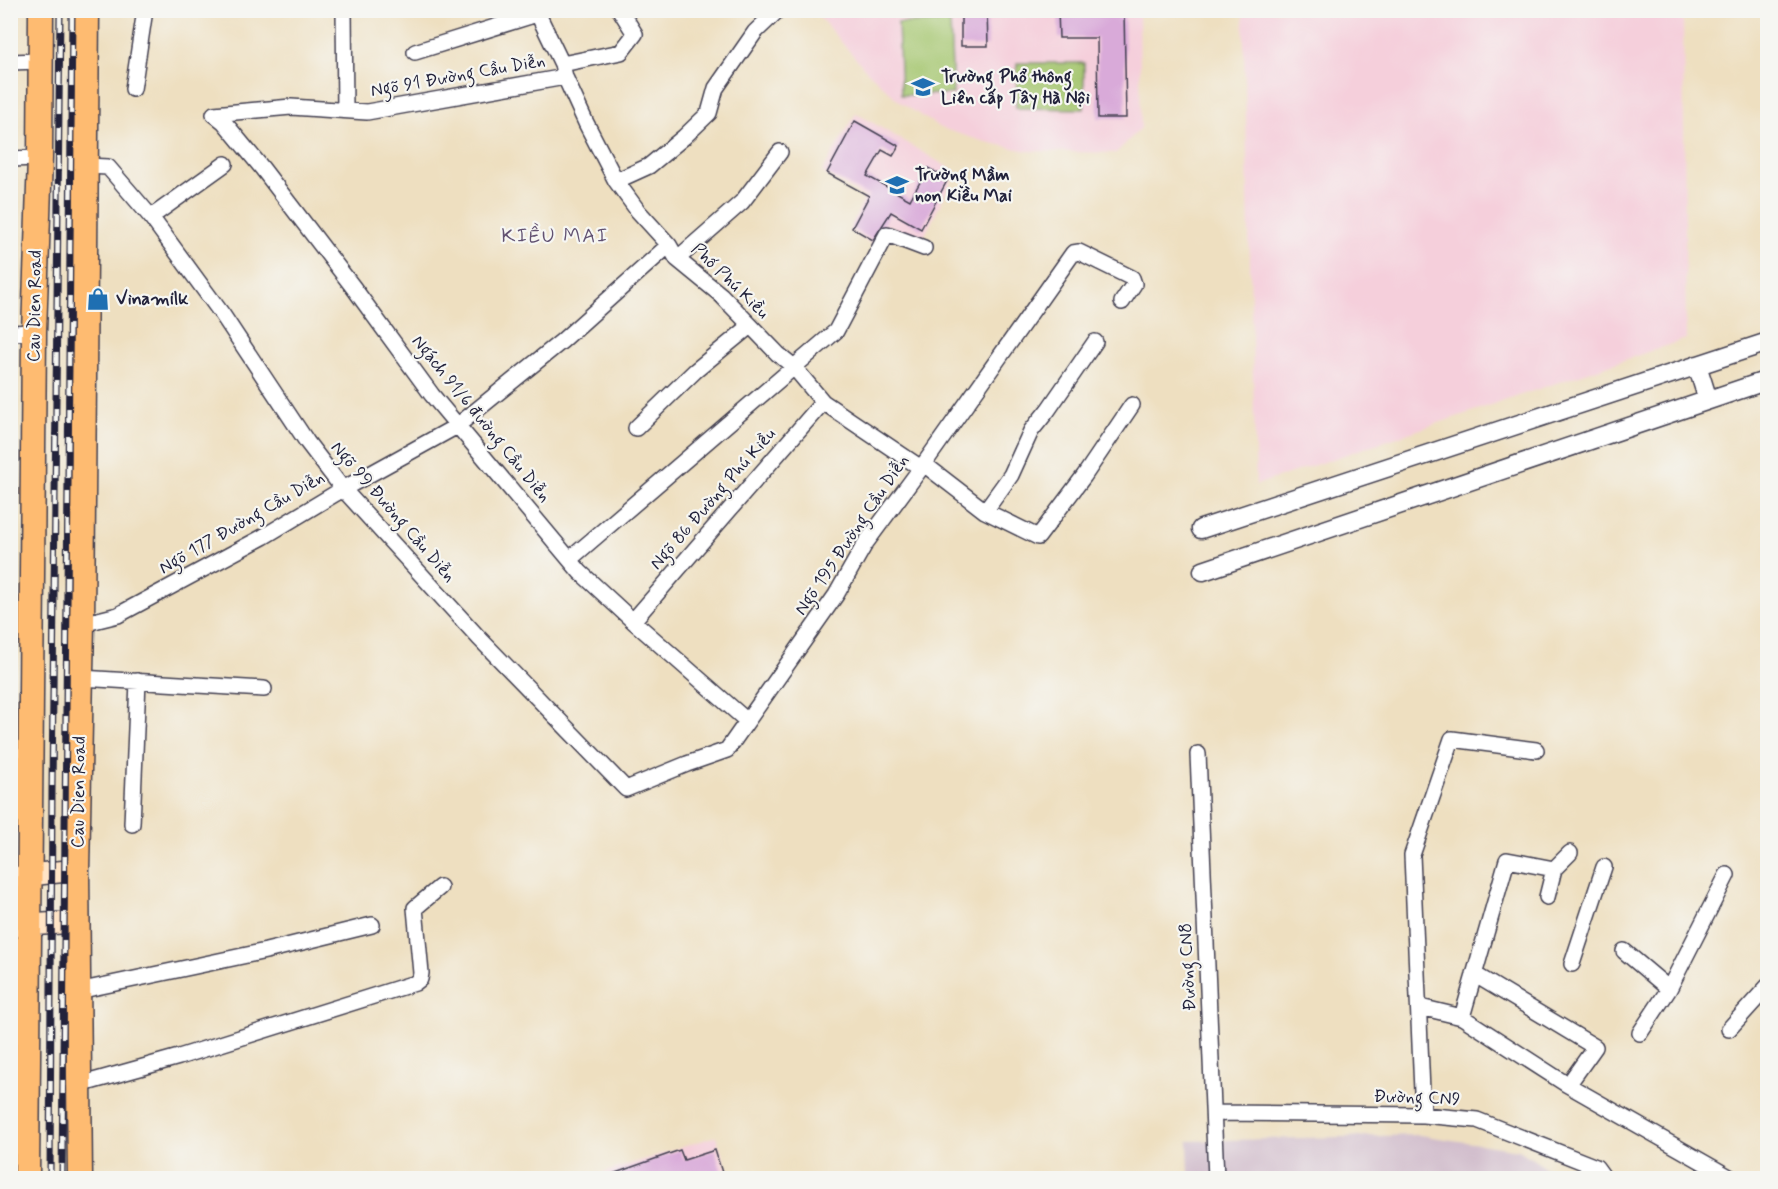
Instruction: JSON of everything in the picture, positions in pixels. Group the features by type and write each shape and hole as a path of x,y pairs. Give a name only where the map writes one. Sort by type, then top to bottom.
{"highway":[{"name":"Cau Dien Road","path":"27,1179 19,977 20,877 30,796 21,755 22,332 40,158 41,10"},
{"name":"Cau Dien Road","path":"80,1179 77,870 82,624 87,10"},
{"path":"10,822 30,796"}],"main road":[{"path":"20,877 77,870"},
{"path":"20,925 78,922"}],"street":[{"path":"133,89 145,10"},
{"path":"344,10 345,110"},
{"name":"Ngõ 91 Đường Cầu Diễn","path":"214,114 291,107 368,112 563,70 621,52 635,34 620,10"},
{"path":"616,181 649,166 709,113 716,88 754,32 778,10"},
{"path":"415,52 537,12"},
{"name":"Phố Phú Kiều","path":"537,12 616,181 673,252 721,295 793,366 823,402 922,466 985,511 1038,537 1084,476 1132,405"},
{"path":"10,62 40,61"},
{"name":"Ngách 91/6 đường Cầu Diễn","path":"214,114 224,122 262,168 457,426 500,474 580,572 747,721"},
{"name":"Ngõ 177 Đường Cầu Diễn","path":"82,624 118,615 263,537 343,489 457,426 673,252 742,202 780,152"},
{"path":"10,159 40,158"},
{"path":"151,217 225,164"},
{"name":"Ngõ 99 Đường Cầu Diễn","path":"86,166 108,167 151,217 222,314 307,442 343,489 479,638 626,789"},
{"path":"570,559 836,331 887,234 924,248"},
{"name":"Ngõ 195 Đường Cầu Diễn","path":"626,789 727,750 836,595 866,544 1073,253 1079,252 1132,278 1134,284 1122,302"},
{"path":"636,428 695,371 750,326"},
{"path":"985,511 1011,475 1031,431 1095,342"},
{"path":"1201,529 1767,342"},
{"path":"1697,365 1708,400"},
{"path":"1203,571 1767,380"},
{"name":"Ngõ 86 Đường Phú Kiều","path":"633,621 823,402"},
{"path":"81,678 264,689"},
{"path":"132,824 138,681"},
{"path":"1423,1115 1412,855 1452,739 1536,750"},
{"name":"Đường CN8","path":"1198,754 1216,1179"},
{"path":"1547,897 1554,869 1570,853"},
{"path":"1462,1017 1507,860 1554,869"},
{"path":"1572,964 1604,867"},
{"path":"1640,1033 1669,989 1727,875"},
{"path":"79,1085 179,1057 415,983 420,979 421,973 415,908 440,887"},
{"path":"78,991 266,951 372,925"},
{"path":"1623,951 1669,989"},
{"path":"1474,974 1595,1047 1568,1085"},
{"path":"1729,1029 1767,986"},
{"path":"1420,1007 1462,1017 1568,1085 1725,1177"},
{"name":"Đường CN9","path":"1214,1113 1423,1115 1477,1120 1596,1167 1604,1179"}],"shaded area":[{"path":"814,11 1139,11 1141,128 1116,153 1027,151 982,141 941,128 901,103 866,70"},
{"path":"1243,11 1683,11 1686,339 1256,485"},
{"name":"Trường Mầm non Kiều Mai","path":"856,113 956,172 922,241 889,225 876,247 849,230 865,198 822,172"},
{"path":"1419,1135 1519,1150 1561,1178 1189,1178 1188,1141"},
{"path":"716,1136 730,1178 588,1178"}],"green space":[{"path":"950,22 953,94 901,95 898,23"},
{"path":"1017,63 1084,63 1084,109 1016,108"}],"building":[{"path":"961,10 987,10 988,46 961,46"},
{"path":"1058,10 1124,10 1126,118 1098,118 1097,38 1059,38"},
{"path":"855,121 899,146 893,156 882,150 867,176 910,200 928,168 948,179 921,229 891,212 873,240 852,228 869,196 827,173"},
{"path":"680,1150 684,1160 715,1150 724,1179 604,1179 604,1177"}],"railway":[{"path":"50,1178 60,10"},
{"path":"62,1178 72,10"}],"place":[{"name":"Trường Phổ thông Liên cấp Tây Hà Nội","path":"923,87"},
{"name":"Trường Mầm non Kiều Mai","path":"897,185"},
{"name":"Vinamilk","path":"98,299"}],"district":[{"name":"KIỀU MAI","path":"555,236"}]}
